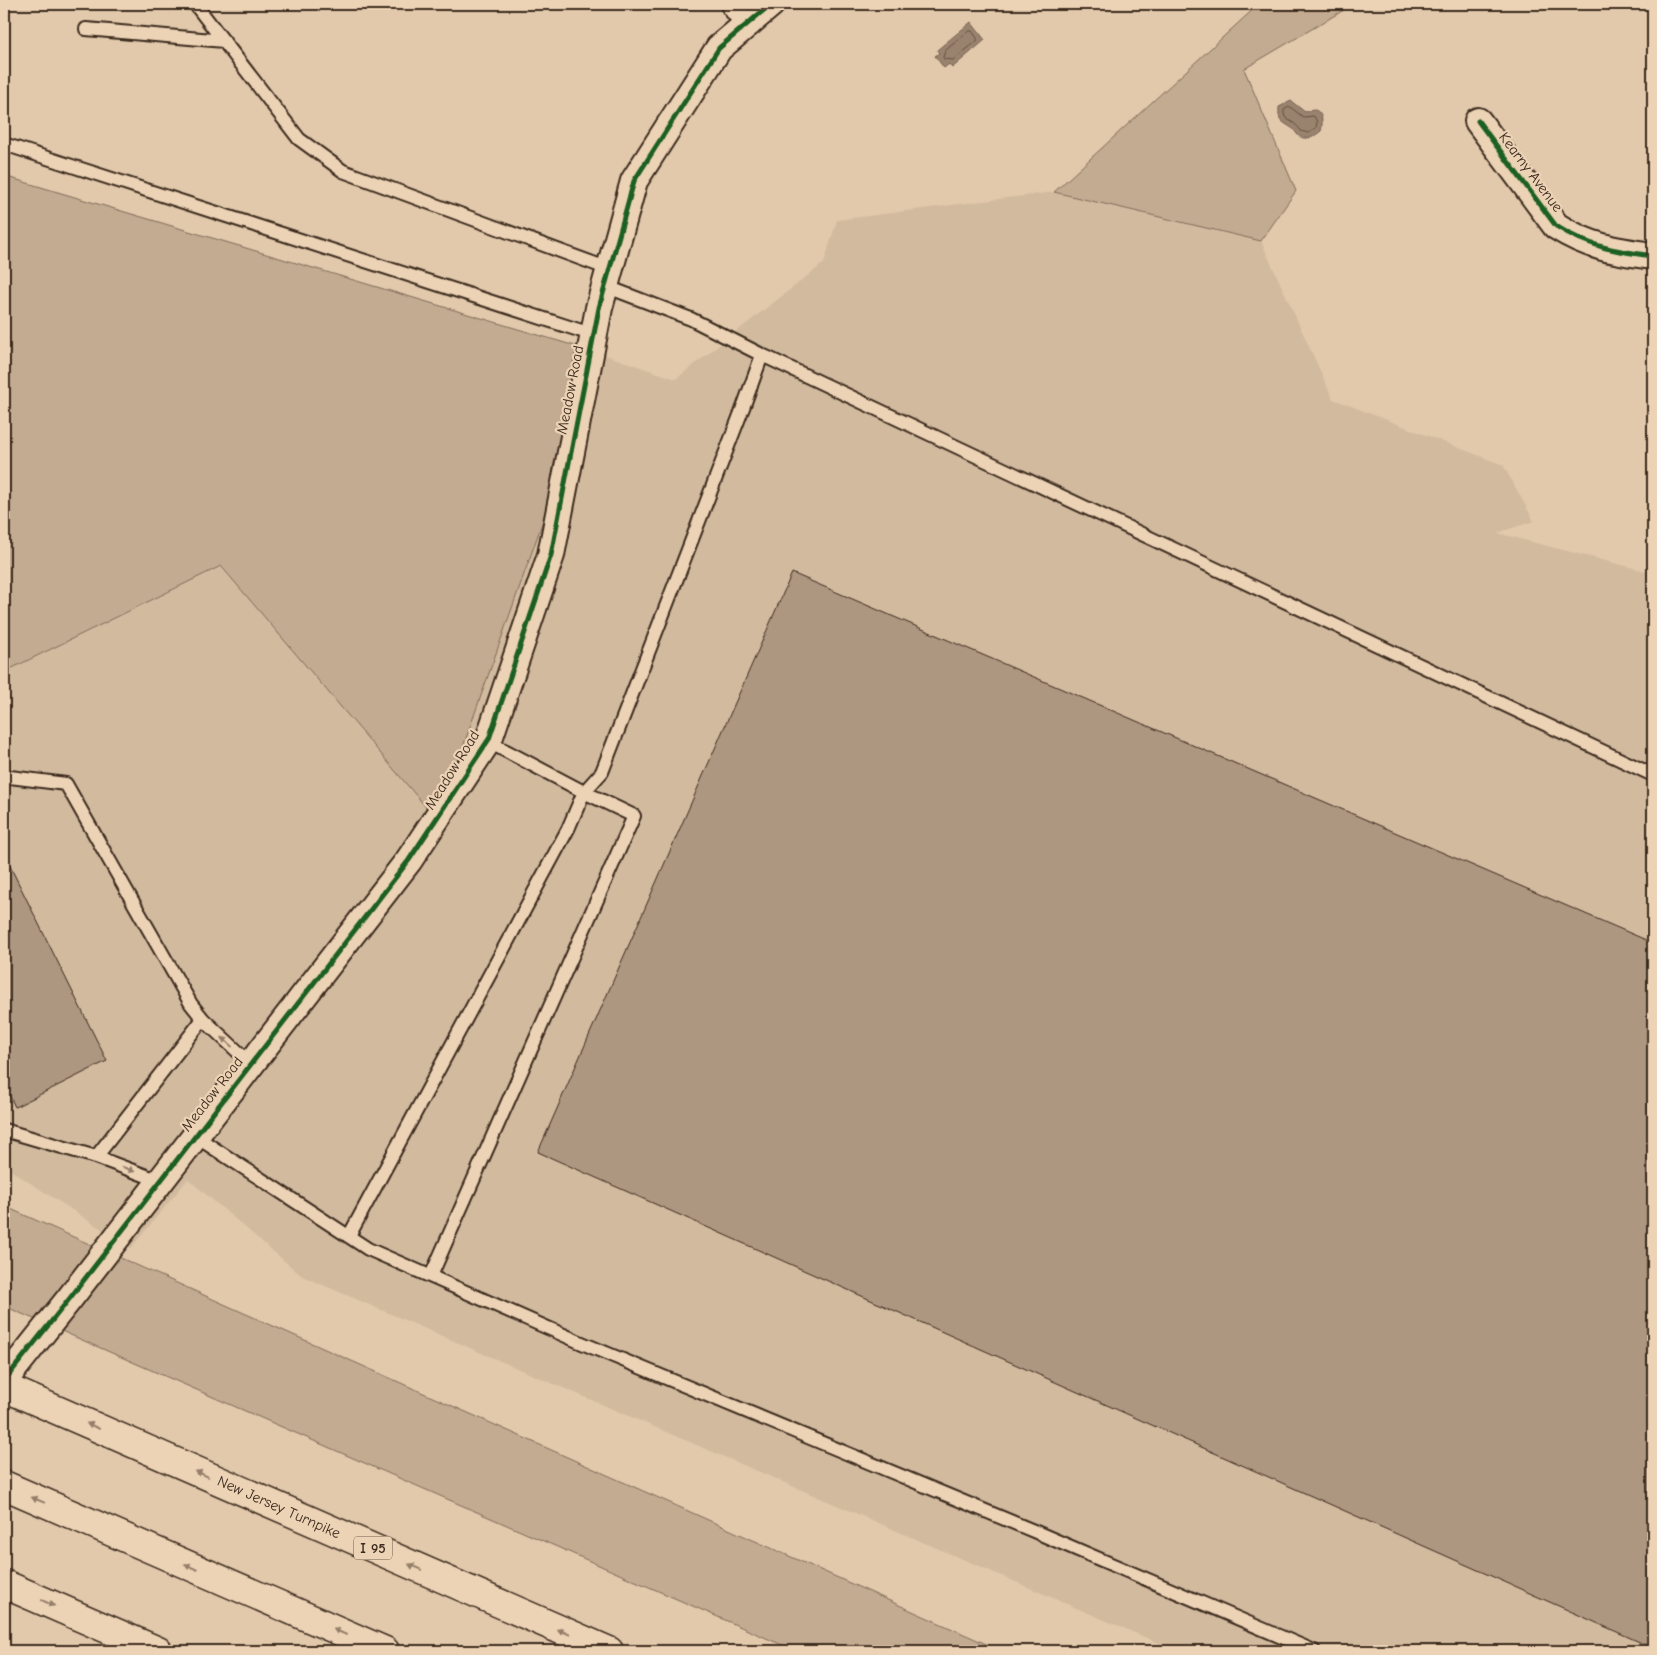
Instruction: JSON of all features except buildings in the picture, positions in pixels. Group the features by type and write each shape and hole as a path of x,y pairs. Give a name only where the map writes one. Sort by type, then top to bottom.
{"highway":[{"name":"New Jersey Turnpike","path":"4,1388 609,1651"},
{"path":"4,1485 385,1651"},
{"path":"4,1584 158,1651"}],"street":[{"name":"Meadow Road","path":"4,1380 70,1298 409,860 487,741 551,555 594,335 607,278 634,181 742,13 771,4"},
{"name":"Kearny Avenue","path":"1478,121 1556,226 1573,237 1610,250 1653,256"}],"lane":[{"path":"195,4 299,138 343,171 607,278 762,355 1653,774"},
{"path":"86,29 224,41"},
{"path":"4,144 594,335"},
{"path":"349,1236 568,830 584,792 602,772 762,355"},
{"path":"431,1276 634,816 487,741"},
{"path":"4,780 10,777 66,784 191,1004 203,1019 251,1064"},
{"path":"96,1157 203,1019"},
{"path":"4,1130 96,1157 160,1181"},
{"path":"195,1136 368,1249 582,1343 1046,1536 1314,1651"}],"shaded area":[{"path":"1259,4 1354,4 1244,69 1296,191 1261,241 1054,192"},
{"path":"4,176 602,354 437,820 221,566 4,672"},
{"path":"1054,192 1261,241 1333,399 1503,465 1534,521 1497,533 1653,573 1653,1651 1177,1651 302,1276 188,1179 131,1248 4,1166 4,672 221,566 437,820 602,354 676,379 824,263 837,220"},
{"path":"4,1206 1002,1651 796,1651 4,1306"}],"water":[{"path":"971,22 985,40 952,68 949,64 944,68 935,56 939,53 937,50"},
{"path":"1291,101 1305,112 1315,110 1320,113 1322,119 1321,131 1312,137 1303,138 1293,128 1283,122 1279,115 1279,107"}],"cycle path":[{"path":"4,1381 409,860 489,739 551,555 599,308 634,181 719,48 771,4"},
{"path":"1478,121 1556,226 1580,239 1603,247 1653,256"}]}
